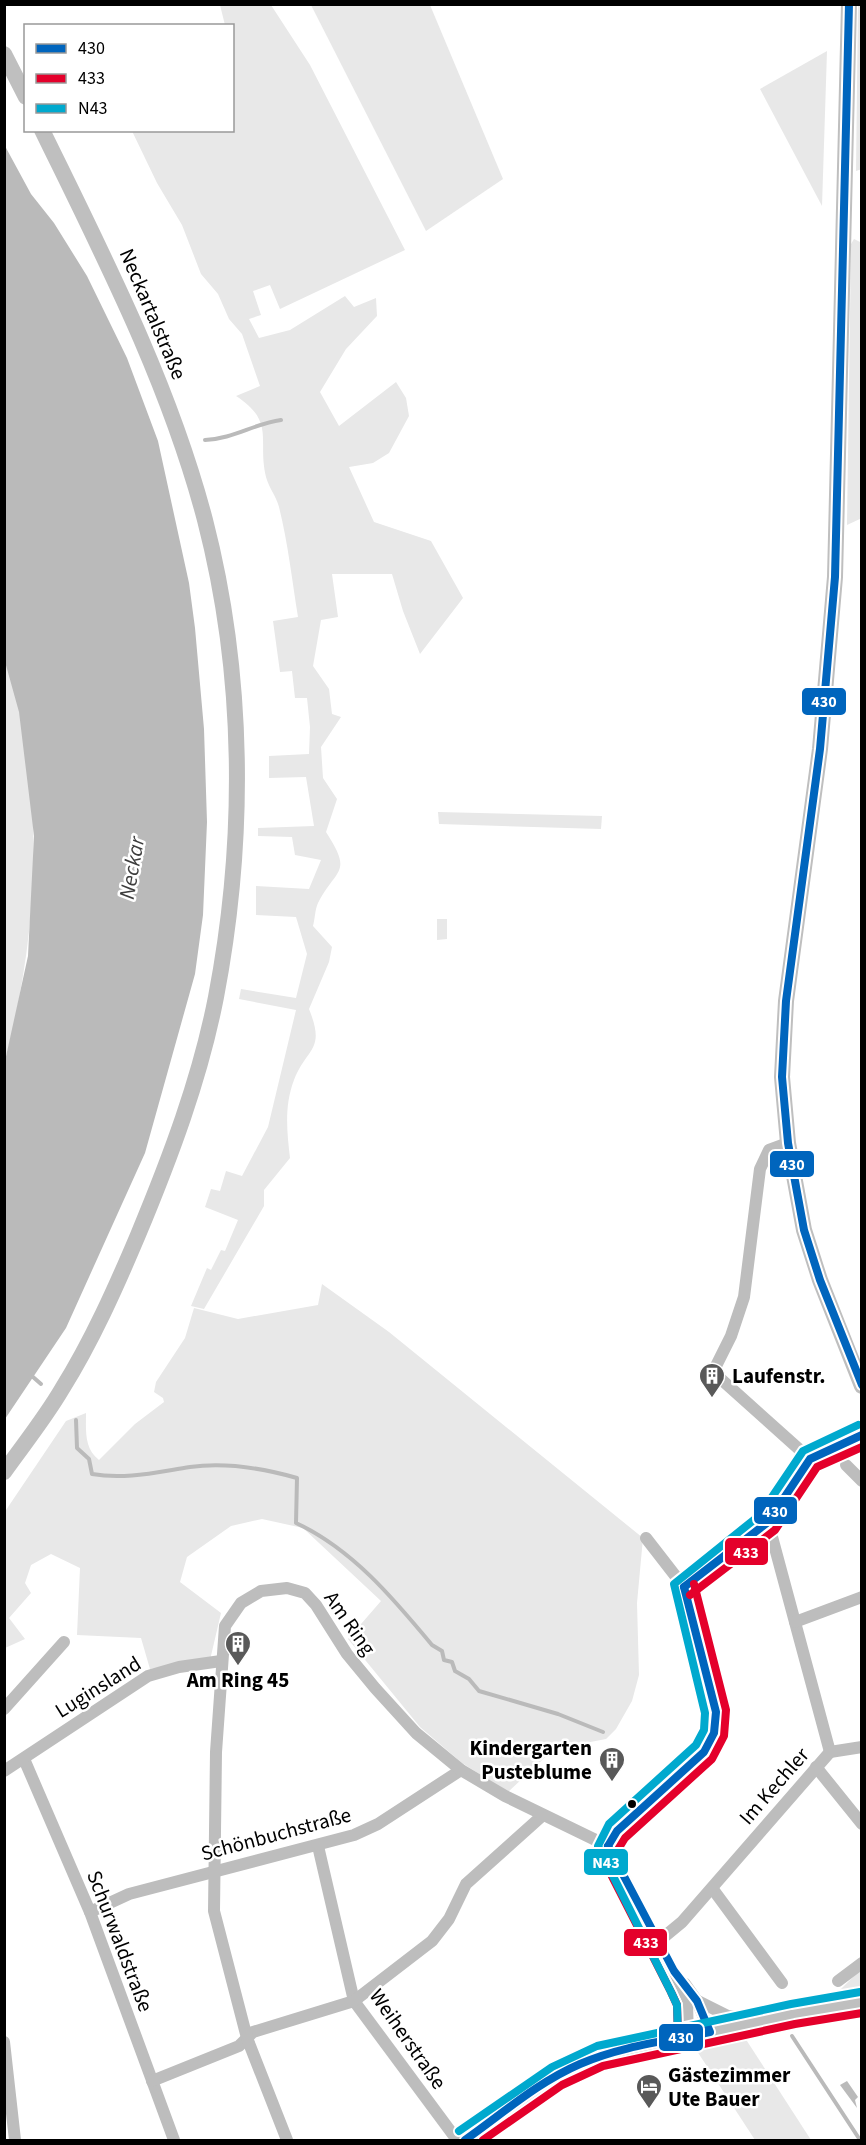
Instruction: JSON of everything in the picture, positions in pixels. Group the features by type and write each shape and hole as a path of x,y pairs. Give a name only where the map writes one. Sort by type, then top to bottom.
{"street":[{"path":"849,4 835,577 820,749 786,1001 782,1077 788,1143 804,1230 820,1280 861,1386"},
{"path":"4,54 24,93"},
{"name":"Neckartalstraße","path":"4,1472 64,1386 127,1260 161,1180 194,1084 216,998 230,904 237,806 231,658 224,608 205,521 184,448 155,371 103,255 43,132"},
{"path":"788,1143 769,1150 760,1169 744,1297 731,1336 713,1372 810,1459"},
{"path":"684,1587 768,1522 810,1459 861,1435"},
{"path":"846,1465 861,1481"},
{"name":"Im Kechler","path":"659,1941 682,1922 830,1752 768,1522"},
{"path":"646,1538 684,1587 715,1705 714,1733 704,1752 617,1832 608,1846 674,1971 687,2003 688,2037"},
{"name":"Am Ring","path":"287,2140 247,2038 218,1936 214,1911 212,1873 221,1661 225,1626 241,1603 261,1591 272,1588 305,1593 316,1605 347,1654 416,1733 461,1770 543,1815 608,1846"},
{"path":"795,1622 861,1597"},
{"path":"4,1708 64,1642"},
{"name":"Luginsland","path":"4,1771 148,1676 179,1667 221,1661"},
{"path":"830,1752 861,1747"},
{"name":"Schurwaldstraße","path":"24,1759 90,1912 174,2140"},
{"path":"816,1767 861,1824"},
{"name":"Schönbuchstraße","path":"90,1912 129,1894 318,1846 378,1824 461,1770"},
{"path":"152,2081 239,2046 253,2032 354,2001 432,1941 449,1919 466,1884 543,1815"},
{"name":"Weiherstraße","path":"318,1846 354,2001 457,2140"},
{"path":"712,1888 782,1983"},
{"path":"838,1980 861,1963"},
{"path":"674,1971 697,2001 710,2032"},
{"path":"697,2001 728,2016 762,2021"},
{"path":"465,2140 557,2076 578,2065 620,2051 861,2002"},
{"path":"4,2042 11,2134"}],"shaded area":[{"path":"861,4 862,169 856,171 858,5"},
{"path":"220,5 271,5 310,65 405,250 280,309 270,285 253,291 261,315 249,319 259,338 290,330 345,296 354,307 376,298 377,316 346,349 320,392 339,426 396,382 406,398 409,416 389,453 373,463 349,467 374,522 431,541 463,598 420,654 403,611 392,574 332,574 338,617 321,620 313,666 329,689 332,714 341,717 321,747 323,778 337,799 326,832 339,856 340,863 336,876 318,903 313,926 332,947 329,962 309,1009 316,1033 315,1041 294,1080 289,1100 287,1129 290,1158 264,1190 264,1206 204,1309 191,1306 207,1268 211,1270 221,1250 225,1251 238,1220 205,1207 211,1189 220,1191 226,1171 242,1176 268,1127 296,1010 239,999 241,989 296,998 307,954 296,917 256,915 256,886 309,889 321,860 295,855 292,837 258,836 258,828 314,826 306,777 269,778 269,756 309,754 310,727 307,698 295,698 292,671 280,672 273,621 298,617 278,503 266,477 261,423 248,405 236,396 260,386 242,334 229,319 218,294 201,274 182,225 157,183 132,132 234,132 234,24 225,24"},
{"path":"311,5 430,5 503,179 426,231"},
{"path":"827,51 822,206 760,89"},
{"path":"854,239 862,243 862,518 847,525 851,244"},
{"path":"5,658 28,757 34,859 25,961 5,1061"},
{"path":"438,812 602,816 601,829 439,824"},
{"path":"437,919 447,919 447,939 437,940"},
{"path":"322,1284 389,1332 643,1538 637,1603 639,1675 632,1701 616,1729 606,1739 554,1749 508,1792 462,1763 420,1727 348,1639 381,1601 303,1528 262,1519 231,1526 187,1557 180,1582 221,1613 210,1660 150,1669 141,1638 77,1635 80,1568 51,1554 31,1565 25,1583 31,1593 9,1618 25,1639 5,1648 4,1513 66,1421 86,1413 88,1445 99,1460 135,1424 164,1402 163,1398 154,1392 156,1382 185,1338 194,1308 238,1319 318,1305"},
{"path":"861,1969 861,1994 830,2000"},
{"path":"745,2038 811,2140 755,2140 695,2048"}],"water":[{"name":"Neckar","path":"5,146 31,194 54,223 87,276 127,358 158,441 189,583 195,628 204,729 207,822 203,915 195,974 145,1153 66,1328 5,1419 5,1061 28,956 34,836 19,712 4,658"},
{"path":"847,2081 858,2097 855,2100 857,2108 840,2085"}],"waterway":[{"path":"205,440 225,437 281,420"},
{"path":"33,1377 41,1384"},
{"path":"76,1420 77,1448 89,1459 92,1474 129,1476 217,1465 271,1471 297,1478 296,1523 335,1546 370,1576 432,1645 442,1651 444,1660 452,1662 455,1671 469,1679 479,1691 558,1714 603,1732"},
{"path":"792,2036 860,2140"}],"transit line":[{"name":"430","path":"849,4 835,577 820,749 786,1001 782,1077 788,1143 804,1230 820,1280 862,1385"},
{"name":"N43","path":"678,2037 677,2005 598,1846 609,1824 696,1745 704,1730 705,1713 674,1584 760,1515 803,1451 858,1425"},
{"name":"430","path":"684,1587 768,1522 810,1459 862,1435"},
{"name":"433","path":"690,1595 775,1530 817,1467 862,1447"},
{"name":"433","path":"617,1851 625,1838 712,1759 724,1736 726,1710 694,1584"},
{"name":"430","path":"608,1846 617,1831 704,1752 714,1733 716,1712 684,1587"},
{"name":"430","path":"465,2140 535,2089 580,2064 628,2048 710,2032 697,2001 674,1971 608,1846"},
{"name":"433","path":"599,1851 677,2005 678,2037"},
{"name":"N43","path":"459,2131 552,2067 597,2046 791,2004 860,1992"},
{"name":"433","path":"483,2140 562,2085 603,2066 795,2024 862,2013"}],"place":[{"name":"Laufenstr.","path":"712,1399"},
{"name":"Am Ring 45","path":"238,1667"},
{"name":"Kindergarten Pusteblume","path":"612,1783"},
{"name":"Gästezimmer Ute Bauer","path":"649,2110"}]}
